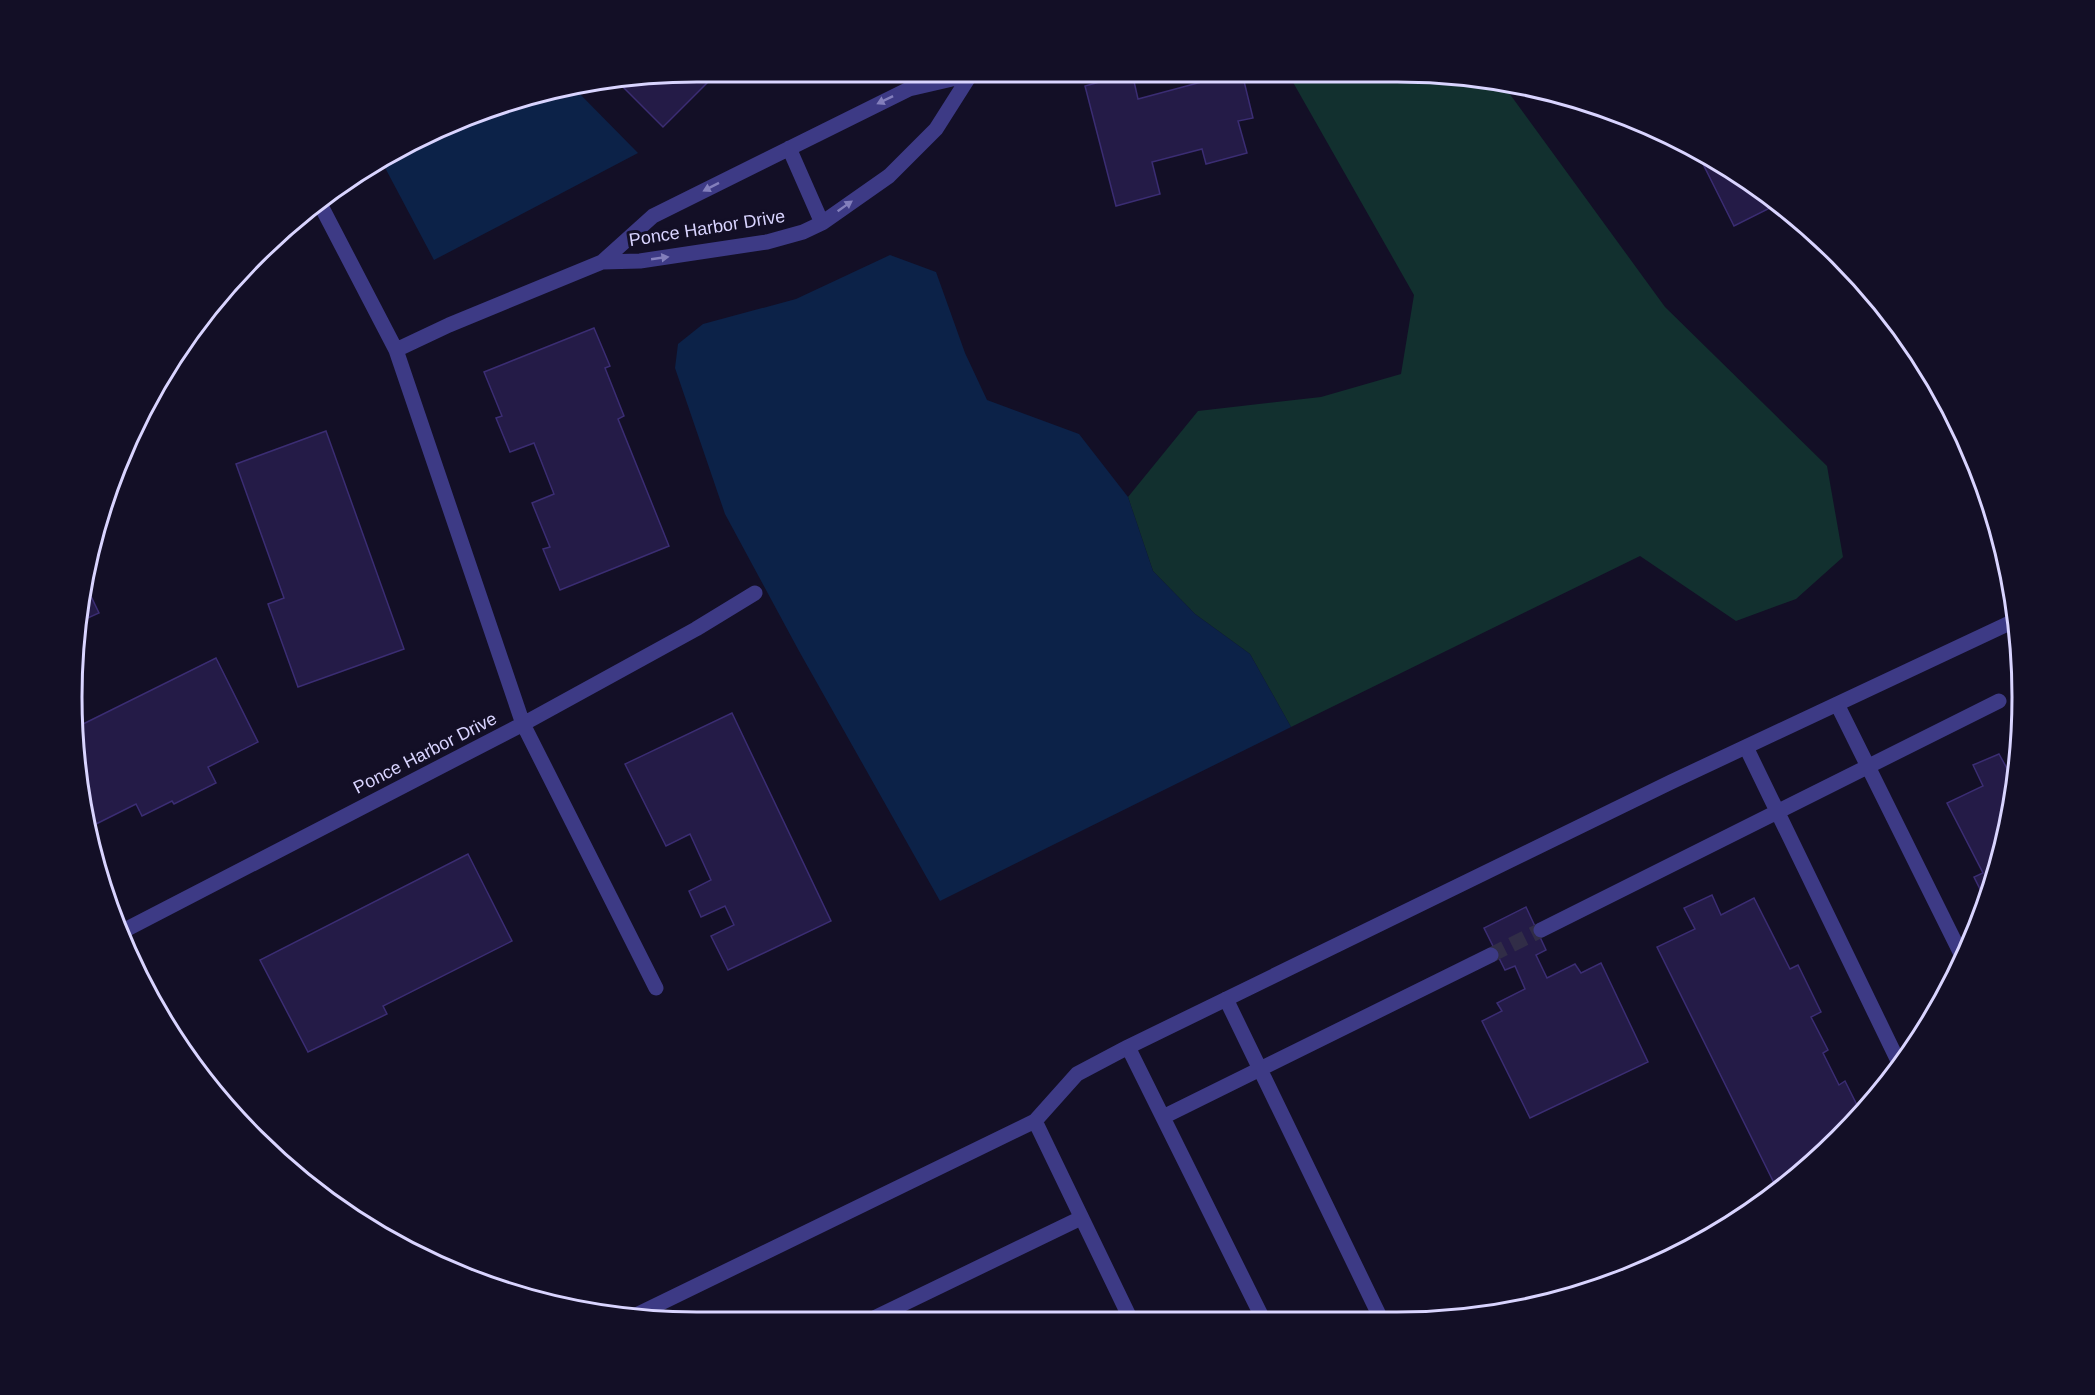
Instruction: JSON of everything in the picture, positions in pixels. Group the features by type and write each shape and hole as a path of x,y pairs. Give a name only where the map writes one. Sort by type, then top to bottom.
{"street":[{"name":"Ponce Harbor Drive","path":"396,351 449,324 602,262 653,216 909,89 939,82"},
{"name":"Ponce Harbor Drive","path":"602,262 640,261 767,242 803,232 822,223 889,176 936,129 966,82"},
{"path":"789,148 822,223"},
{"name":"Ponce Harbor Drive","path":"127,929 523,724 396,351 323,210"},
{"path":"656,988 523,724 696,629 755,593"},
{"path":"647,1310 1035,1121 1077,1074 1128,1047 1746,747 2008,624"},
{"path":"1541,930 1999,701"},
{"path":"1837,704 1959,949"},
{"path":"1746,747 1896,1057"},
{"path":"1163,1117 1491,955"},
{"path":"1226,999 1378,1312"},
{"path":"1128,1047 1260,1312"},
{"path":"1035,1121 1125,1312"},
{"path":"887,1312 1082,1218"}],"green space":[{"path":"1293,82 1398,82 1438,84 1509,93 1665,307 1827,466 1843,557 1796,599 1736,621 1640,556 1291,727 1250,654 1195,614 1153,571 1128,497 1198,411 1321,397 1401,374 1414,295"}],"water":[{"path":"580,94 638,153 434,260 385,168 425,146 500,115"},
{"path":"890,255 936,272 965,353 987,400 1079,434 1128,497 1153,571 1195,614 1250,654 1291,727 940,901 799,651 725,514 675,368 678,344 703,324 796,299"}],"building":[{"path":"708,82 663,127 623,87"},
{"path":"1100,82 1134,82 1138,99 1201,82 1244,82 1253,118 1238,121 1247,153 1206,164 1202,149 1152,162 1160,194 1116,206 1085,86"},
{"path":"1703,164 1770,208 1734,226"},
{"path":"594,328 610,366 605,368 624,416 618,419 669,546 560,590 543,549 550,547 532,503 554,494 534,443 510,452 496,418 502,416 484,372"},
{"path":"326,431 404,649 298,687 268,604 284,598 236,464"},
{"path":"91,597 99,613 88,618"},
{"path":"216,658 258,742 208,767 216,783 174,804 172,801 142,816 136,804 96,824 88,778 83,724"},
{"path":"732,713 831,921 728,970 711,936 734,925 725,906 701,917 689,891 711,880 690,834 666,846 625,764"},
{"path":"1999,754 2008,770 2001,817 1981,891 1974,877 1983,873 1947,803 1983,786 1973,765"},
{"path":"468,854 512,941 383,1006 387,1014 308,1052 260,960"},
{"path":"1712,895 1721,915 1754,898 1790,969 1798,965 1821,1012 1811,1017 1828,1050 1823,1053 1839,1085 1845,1081 1857,1106 1803,1160 1774,1183 1657,947 1695,929 1684,908"},
{"path":"1526,907 1546,950 1536,955 1547,978 1575,964 1581,973 1601,963 1648,1062 1530,1118 1482,1021 1502,1011 1497,1003 1525,989 1515,966 1505,970 1484,928"}],"tunnel":[{"path":"1491,955 1541,930"}]}
